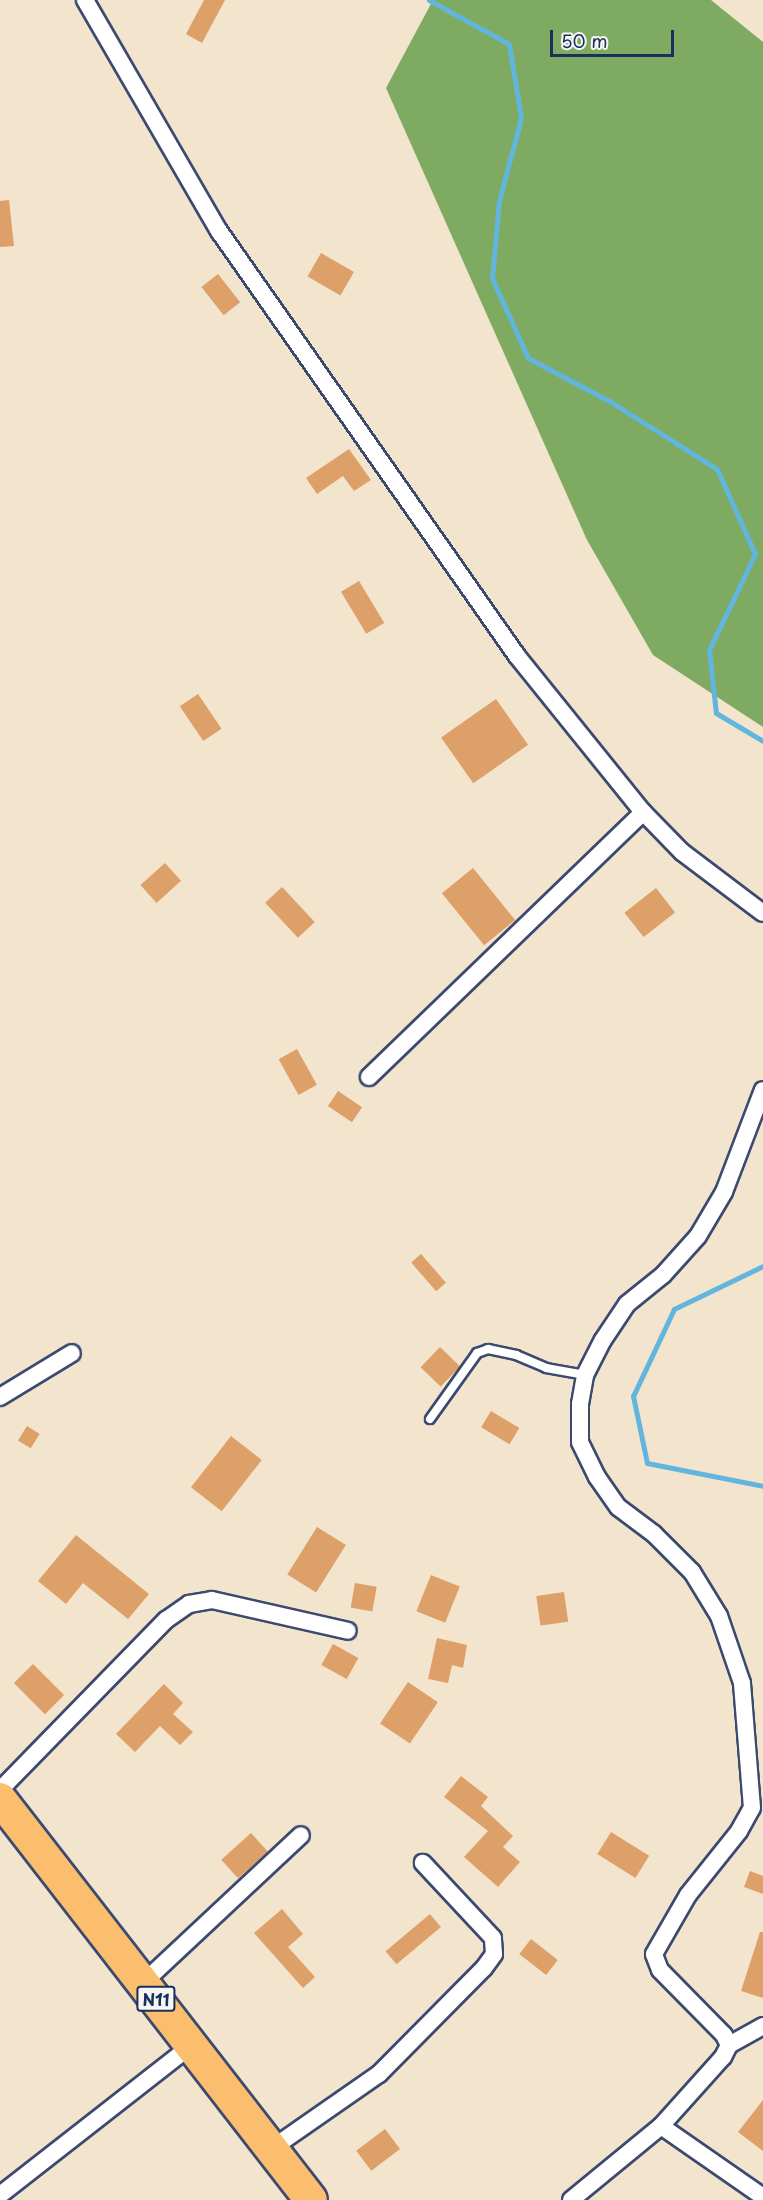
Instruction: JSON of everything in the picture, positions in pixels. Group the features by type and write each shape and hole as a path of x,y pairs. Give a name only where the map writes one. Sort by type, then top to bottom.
{"highway":[{"name":"N11","path":"0,1799 311,2200"}],"street":[{"path":"85,0 219,231 517,656 643,812 682,852 763,913"},
{"path":"369,1077 643,812"},
{"path":"729,2045 724,2035 660,1970 654,1954 688,1895 739,1831 752,1808 742,1683 719,1616 692,1572 654,1534 618,1507 597,1477 580,1442 585,1375 627,1304 663,1275 698,1236 724,1192 763,1090"},
{"path":"0,1397 72,1353"},
{"path":"0,1790 166,1620 189,1604 212,1600 348,1631"},
{"path":"143,1983 301,1835"},
{"path":"271,2149 379,2074 494,1954 493,1938 423,1863"},
{"path":"571,2200 661,2126 723,2057 729,2045 763,2026"},
{"path":"0,2195 191,2046"},
{"path":"661,2126 763,2197"}],"lane":[{"path":"430,1419 477,1353 489,1349 516,1355 546,1368 585,1375"}],"green space":[{"path":"433,0 711,0 763,42 763,727 653,655 587,540 386,88"}],"building":[{"path":"204,0 225,0 202,43 186,34"},
{"path":"9,200 14,246 0,247 0,201"},
{"path":"321,253 354,272 340,295 308,276"},
{"path":"218,274 240,302 224,315 201,287"},
{"path":"349,449 371,480 354,491 343,476 317,494 306,478"},
{"path":"359,581 384,623 366,634 341,592"},
{"path":"198,694 221,729 203,741 180,706"},
{"path":"496,699 528,745 473,783 441,737"},
{"path":"165,863 181,881 157,903 140,885"},
{"path":"473,868 515,920 484,945 442,893"},
{"path":"282,887 315,922 298,938 265,903"},
{"path":"656,888 675,912 644,937 624,913"},
{"path":"297,1049 317,1085 299,1095 279,1059"},
{"path":"338,1091 362,1107 352,1122 328,1106"},
{"path":"421,1254 446,1283 436,1291 411,1263"},
{"path":"440,1347 460,1366 441,1387 421,1367"},
{"path":"491,1411 519,1428 510,1444 481,1427"},
{"path":"27,1426 40,1434 31,1448 18,1440"},
{"path":"231,1436 262,1460 222,1511 191,1487"},
{"path":"317,1527 346,1545 316,1593 287,1574"},
{"path":"76,1535 149,1594 128,1619 83,1583 66,1604 38,1581"},
{"path":"431,1575 460,1587 445,1623 416,1611"},
{"path":"355,1583 377,1587 372,1611 351,1608"},
{"path":"564,1592 568,1622 540,1626 536,1596"},
{"path":"437,1638 467,1645 463,1668 452,1665 448,1683 428,1679"},
{"path":"333,1644 358,1658 347,1679 321,1665"},
{"path":"33,1664 64,1695 45,1714 14,1683"},
{"path":"408,1682 438,1702 410,1744 380,1723"},
{"path":"164,1684 183,1703 173,1714 193,1732 180,1745 160,1726 135,1752 116,1734"},
{"path":"461,1776 488,1797 481,1806 513,1836 503,1847 520,1862 498,1887 464,1857 488,1831 444,1797"},
{"path":"611,1832 649,1856 635,1878 597,1854"},
{"path":"251,1833 268,1852 238,1878 221,1860"},
{"path":"750,1871 763,1876 763,1894 744,1887"},
{"path":"282,1909 303,1934 288,1947 315,1977 303,1988 254,1933"},
{"path":"430,1914 441,1927 396,1964 386,1951"},
{"path":"760,1932 763,1932 763,1998 741,1991"},
{"path":"531,1939 558,1960 546,1975 519,1954"},
{"path":"763,2100 763,2151 738,2132"},
{"path":"385,2129 400,2149 371,2171 356,2151"}],"waterway":[{"path":"429,0 509,44 521,118 499,201 492,278 528,358 611,402 717,469 755,554 709,650 716,713 763,741"},
{"path":"763,1266 674,1309 633,1396 647,1463 763,1486"}]}
